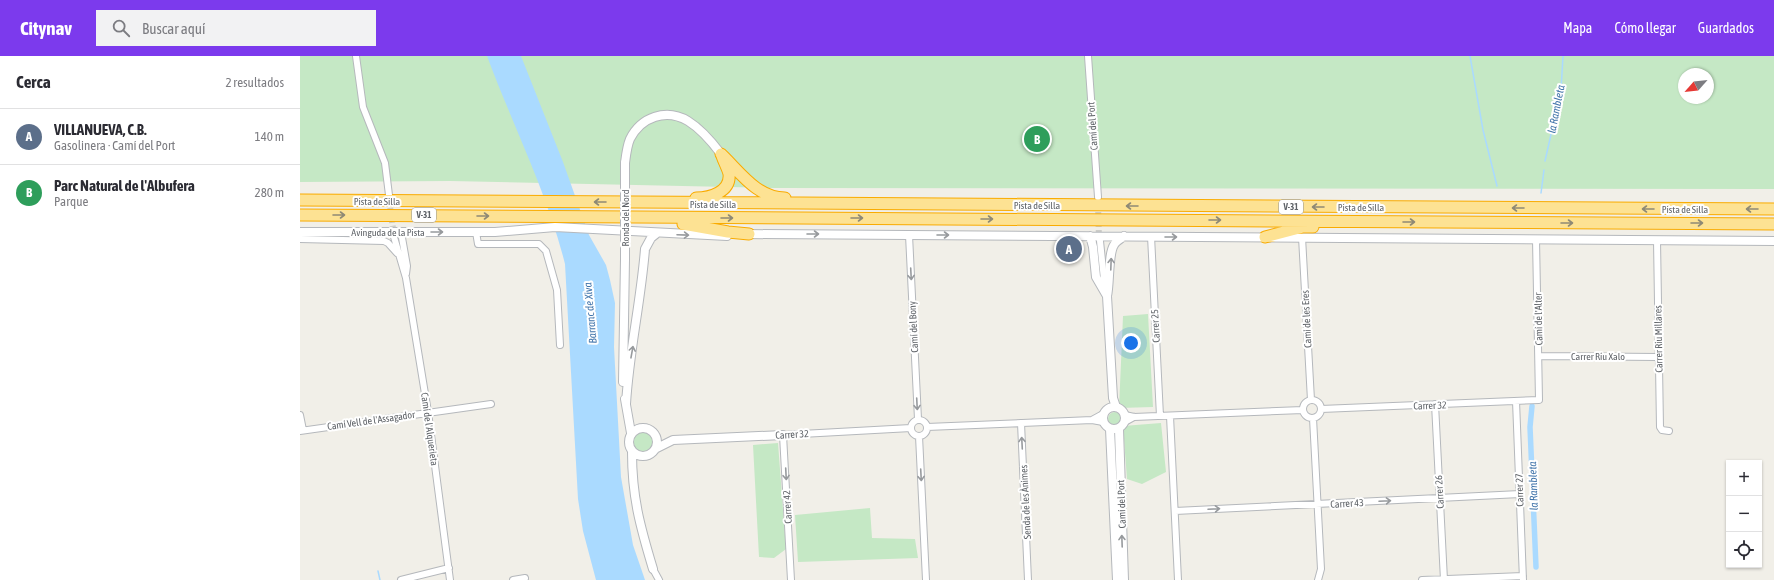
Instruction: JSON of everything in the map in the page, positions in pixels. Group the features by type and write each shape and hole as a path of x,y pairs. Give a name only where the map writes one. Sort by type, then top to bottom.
{"highway":[{"path":"649,202 675,198 704,198 716,195 725,186 729,175 721,154"},
{"path":"721,154 762,193 778,198 804,198 821,203"},
{"name":"Pista de Silla","path":"300,200 821,203 877,205 1774,209"},
{"name":"Pista de Silla","path":"300,215 1774,224"},
{"path":"660,218 674,223 690,224 728,232 749,234"},
{"path":"1265,237 1303,227 1353,226 1370,222"}],"street":[{"path":"356,56 363,107 385,163 389,195"},
{"name":"Camí del Port","path":"1088,56 1098,197"},
{"name":"Ronda del Nord","path":"631,433 623,377 625,163 630,140 635,130 649,119 657,116 673,115 687,120 706,136 721,154"},
{"name":"Avinguda de la Pista","path":"302,235 358,232 398,235 555,227 588,228 656,234 729,236 749,234 1774,241"},
{"path":"346,239 358,232"},
{"path":"476,232 478,244 539,244 543,246 546,251 557,290 560,346"},
{"path":"626,404 628,376 633,350 645,249 651,238 656,234"},
{"name":"Avinguda de la Pista","path":"302,235 346,239 384,240 401,259"},
{"name":"Camí de l'Alquerieta","path":"398,235 428,412 450,580"},
{"name":"Camí de l'Alquerieta","path":"398,235 407,266 406,278"},
{"name":"Camí del Bony","path":"909,235 918,419"},
{"path":"1090,236 1093,247 1096,277 1107,296"},
{"path":"1107,296 1110,285 1111,253 1114,244 1124,236"},
{"name":"Carrer 25","path":"1151,236 1160,416"},
{"name":"Camí de les Eres","path":"1302,237 1311,400"},
{"name":"Camí de l'Alter","path":"1536,239 1539,400"},
{"name":"Carrer Riu Millares","path":"1657,240 1660,427 1662,430 1669,431"},
{"path":"927,427 1092,420 1103,418 1113,407 1113,398 1107,296 1104,282 1100,241"},
{"name":"Carrer Riu Xalo","path":"1539,356 1658,356"},
{"path":"1311,400 1317,402 1321,409 1318,416 1313,418 1307,417 1303,410 1304,404 1311,400"},
{"name":"Carrer 32","path":"1321,409 1539,400"},
{"name":"Carrer 27","path":"1516,401 1523,578"},
{"name":"Camí Vell de l'Assagador","path":"302,430 491,404"},
{"name":"Carrer 26","path":"1436,404 1444,580"},
{"path":"1113,407 1122,409 1125,418"},
{"path":"1103,418 1115,429 1125,418 1134,417 1303,410"},
{"path":"628,414 643,428 648,429 655,435 657,444 656,449 650,455 643,457 635,469 632,483"},
{"path":"300,415 302,430"},
{"path":"1170,416 1178,580"},
{"path":"1313,418 1320,569 1318,580 1324,580 1320,569"},
{"path":"918,419 925,422 927,427 924,434 919,436 914,435 910,428 914,421 918,419"},
{"name":"Senda de les Ànimes","path":"1021,423 1028,580"},
{"path":"643,428 631,433 628,445 632,452 632,483 639,524 653,569 659,580"},
{"name":"Carrer 32","path":"655,435 673,440 910,428"},
{"name":"Camí del Port","path":"1115,429 1117,580"},
{"name":"Camí del Port","path":"1115,429 1124,580"},
{"name":"Carrer 42","path":"783,435 791,580"},
{"path":"919,436 926,580"},
{"name":"Carrer 32","path":"656,449 673,440"},
{"path":"632,452 643,457"},
{"name":"Carrer 43","path":"1175,511 1520,494"},
{"path":"401,580 449,568"},
{"path":"653,569 654,580"},
{"path":"513,580 525,578"},
{"path":"1422,580 1523,578"}],"green space":[{"path":"300,56 1774,56 1774,189 770,188 450,181 300,182"},
{"path":"1148,314 1153,407 1119,408 1123,316"},
{"path":"1112,412 1118,412 1122,416 1122,422 1118,426 1112,426 1108,422 1108,416"},
{"path":"1161,423 1166,472 1142,484 1127,479 1123,426"},
{"path":"643,432 650,435 653,442 650,449 643,452 636,449 633,442 636,435"},
{"path":"778,443 786,549 774,558 759,557 753,445"},
{"path":"870,508 872,538 915,539 918,558 798,562 795,515"}],"water":[{"name":"Barranc de Xiva","path":"487,56 521,56 563,162 589,235 606,265 615,303 614,347 621,477 633,545 645,580 596,580 583,531 578,499 565,264 549,211"}],"waterway":[{"path":"1470,56 1483,130 1497,186"},
{"name":"la Rambleta","path":"1545,161 1561,90 1563,56"},
{"name":"la Rambleta","path":"1541,193 1544,170"},
{"name":"la Rambleta","path":"1532,406 1530,427 1536,567"},
{"path":"378,571 380,580"}],"tunnel":[{"path":"389,199 394,236"},
{"path":"1098,203 1099,240"}],"place":[{"name":"Parc Natural de l'Albufera","path":"1037,139"},
{"name":"VILLANUEVA, C.B.","path":"1069,249"}]}
